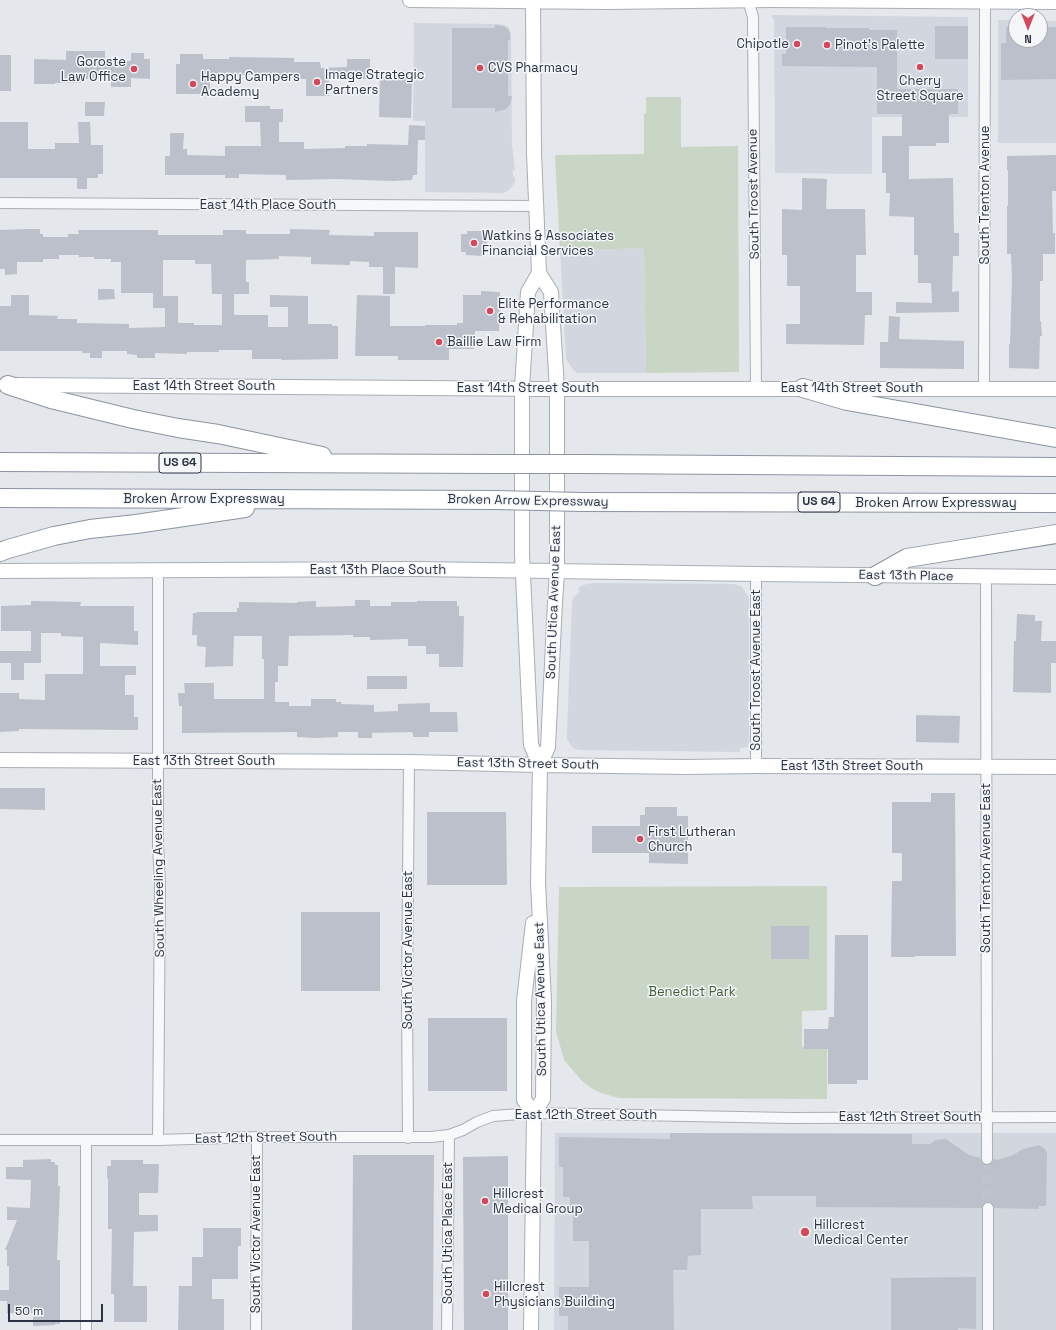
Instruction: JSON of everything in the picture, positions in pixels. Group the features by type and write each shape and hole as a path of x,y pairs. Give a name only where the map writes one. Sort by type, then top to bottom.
{"highway":[{"path":"4,385 51,399 133,419 218,434 360,464"},
{"path":"803,388 847,401 1056,438"},
{"name":"US 64","path":"0,462 1056,467"},
{"name":"Broken Arrow Expressway","path":"0,498 496,500 582,502 1056,503"},
{"path":"0,552 54,536 90,529 306,500"},
{"path":"875,576 907,558 1056,534"}],"street":[{"path":"410,0 606,2 748,0 1056,2"},
{"name":"South Troost Avenue","path":"748,0 753,17 756,388"},
{"path":"533,1 534,141 539,273"},
{"name":"South Trenton Avenue","path":"984,388 985,2"},
{"name":"East 14th Place South","path":"0,203 537,206"},
{"name":"South Utica Avenue East","path":"531,1330 534,1113 543,1099 544,1001 538,882 540,765 548,747 557,571 557,389 551,292 539,273 528,292 522,388 523,570 531,745 540,765"},
{"name":"East 14th Street South","path":"4,385 557,389 1056,389"},
{"name":"East 13th Place South","path":"0,571 416,569 756,574"},
{"name":"South Wheeling Avenue East","path":"158,571 158,845 160,883 158,1140"},
{"name":"East 13th Place","path":"756,574 1056,577"},
{"name":"South Troost Avenue East","path":"756,574 756,766"},
{"name":"South Trenton Avenue East","path":"986,577 985,767 987,1159"},
{"name":"East 13th Street South","path":"0,760 409,762 686,767 1056,768"},
{"name":"South Victor Avenue East","path":"408,1138 407,1001 409,762"},
{"name":"South Utica Avenue East","path":"534,1113 524,1100 524,1008 538,882"},
{"name":"East 12th Street South","path":"0,1140 158,1140 257,1137 408,1138 448,1135 463,1130 477,1122 493,1116 534,1113 782,1118 987,1116 1056,1117"},
{"name":"South Utica Place East","path":"447,1330 448,1135"},
{"name":"South Victor Avenue East","path":"256,1330 257,1137"},
{"path":"86,1140 86,1330"},
{"path":"988,1208 988,1330"}],"shaded area":[{"path":"772,15 968,17 968,117 872,117 872,174 775,173 774,19 772,18"},
{"path":"998,20 1008,20 1008,48 1048,48 1048,21 1056,21 1056,143 998,143"},
{"path":"414,23 498,24 508,27 511,33 512,145 515,170 513,170 513,176 515,177 515,182 509,190 503,193 425,192 425,121 413,121"},
{"path":"644,248 646,373 578,373 573,370 566,359 560,251"},
{"path":"593,583 733,584 741,586 748,596 749,602 749,747 740,748 740,752 580,750 575,749 570,744 567,739 567,731 572,603 573,598 580,591 578,588 583,585"},
{"name":"Hillcrest Medical Center","path":"555,1133 1056,1133 1056,1330 554,1330"}],"green space":[{"path":"646,97 681,97 681,147 738,146 739,372 646,373 644,248 560,251 555,155 644,154 644,114 646,113"},
{"name":"Benedict Park","path":"827,886 827,1010 802,1011 802,1047 827,1047 827,1099 619,1098 593,1089 583,1082 564,1060 556,1031 559,887"}],"building":[{"name":"CVS Pharmacy","path":"495,25 503,26 508,29 510,34 510,40 508,40 508,96 512,96 510,104 506,109 495,112 495,108 452,108 452,28 495,28"},
{"path":"935,26 968,26 968,59 935,59"},
{"path":"786,27 869,28 869,30 897,30 897,89 958,89 958,114 949,114 949,143 936,143 936,146 909,146 909,179 953,178 954,233 959,233 959,256 953,256 952,292 959,291 959,312 896,313 896,302 932,303 931,283 918,283 918,255 914,255 914,217 889,216 890,193 886,193 886,173 882,173 882,136 902,136 902,114 877,114 877,67 782,66 782,54 786,54"},
{"path":"1006,27 1008,27 1008,48 1048,48 1048,27 1056,27 1056,79 1001,80 1001,43 1006,43"},
{"path":"66,51 105,51 105,61 131,61 131,53 144,53 144,59 150,59 150,79 131,78 131,87 111,87 111,79 81,79 81,83 34,84 34,59 66,60"},
{"path":"180,54 203,54 203,59 229,59 229,57 294,58 294,62 320,62 321,68 347,67 347,59 370,59 370,79 329,78 329,96 306,96 306,79 268,79 264,78 264,75 210,75 210,94 176,94 176,64 180,64"},
{"path":"0,55 11,55 11,91 0,91"},
{"path":"380,76 412,77 411,118 379,117"},
{"path":"85,102 105,102 104,116 85,116"},
{"path":"245,106 270,106 270,109 283,109 283,122 279,122 279,142 304,142 304,149 345,148 345,146 367,146 367,144 408,145 409,125 425,126 425,140 418,140 417,175 413,175 412,180 393,181 336,179 286,180 286,175 239,174 239,178 225,178 225,175 165,175 165,156 170,156 170,133 184,133 183,149 187,149 187,155 225,156 225,146 261,146 260,122 245,122"},
{"path":"0,122 28,122 28,149 55,149 55,143 79,143 78,122 90,122 91,145 103,145 103,174 98,174 98,178 87,178 87,189 77,189 77,178 0,178"},
{"path":"1056,155 1056,191 1052,191 1055,254 1043,254 1043,281 1040,281 1040,321 1042,336 1040,336 1039,369 1009,368 1012,280 1011,254 1007,254 1007,156"},
{"path":"802,178 827,179 826,209 865,209 866,255 856,255 856,292 872,292 872,315 865,315 864,345 786,344 786,324 800,324 800,286 787,286 787,255 782,255 782,209 802,210"},
{"path":"40,229 40,234 43,234 43,237 68,237 68,234 79,234 78,230 158,230 158,235 223,235 223,230 246,230 246,234 290,234 290,229 330,230 329,235 374,236 374,232 418,232 418,268 395,267 395,294 383,294 383,267 369,267 369,262 350,261 350,265 311,264 311,257 279,256 279,259 246,260 246,282 249,282 249,294 234,294 234,315 268,315 268,327 288,327 288,307 270,307 270,295 308,296 308,324 332,324 332,326 338,326 338,359 252,359 252,350 219,350 219,352 187,352 187,354 155,353 155,358 137,358 137,355 127,354 127,351 102,351 102,358 90,358 90,353 82,353 82,351 0,351 0,306 11,306 11,295 29,295 29,315 58,316 57,319 77,319 77,323 129,324 129,328 165,327 165,308 153,308 153,293 121,293 121,262 111,262 111,259 94,259 94,257 79,257 79,255 59,255 59,259 43,259 43,262 17,262 17,274 5,275 5,269 0,269 0,230","holes":["163,260 195,260 195,264 211,264 212,294 222,294 222,325 194,325 194,323 178,323 178,296 163,296"]},
{"name":"Watkins & Associates Financial Services","path":"467,231 482,231 482,235 487,235 487,252 482,252 482,256 466,255 466,252 461,252 461,234 467,234"},
{"path":"98,289 114,289 115,299 98,300"},
{"path":"481,291 500,292 499,331 475,331 474,349 449,349 449,360 398,360 398,356 355,356 357,295 390,296 390,326 457,325 457,323 463,323 463,295 481,295"},
{"path":"889,316 900,317 899,339 964,341 964,369 880,368 880,342 888,342"},
{"path":"355,600 370,600 370,606 391,606 391,602 457,601 457,606 459,606 459,616 464,616 463,667 439,667 439,654 426,654 426,646 408,646 408,639 370,640 370,637 353,637 353,635 289,636 288,666 278,666 278,682 275,682 275,702 289,702 289,706 311,706 311,699 336,699 336,702 341,702 341,704 374,705 374,712 398,711 398,704 430,703 430,712 457,712 458,732 429,732 429,737 413,737 413,733 411,732 372,733 372,738 358,738 358,732 338,732 338,737 316,738 297,737 297,732 182,733 182,706 179,706 178,693 185,693 184,683 214,683 214,699 264,699 264,659 262,659 262,636 234,636 233,666 205,667 206,647 197,646 197,635 192,635 193,613 237,612 239,602 297,603 316,601 316,607 355,606"},
{"path":"31,601 81,602 80,606 134,606 134,631 138,631 138,645 100,643 100,666 136,666 136,675 125,675 125,695 134,695 134,717 138,717 138,730 19,729 19,731 0,732 0,693 19,693 19,699 45,700 45,674 83,674 83,637 61,636 61,633 41,633 41,663 24,663 24,680 11,680 11,663 0,663 0,651 31,651 31,631 1,631 1,606 31,605"},
{"path":"1017,614 1035,615 1035,621 1042,621 1041,641 1056,641 1056,663 1051,663 1051,693 1013,692 1014,641 1016,641"},
{"path":"367,676 407,676 407,689 367,689"},
{"path":"916,715 960,716 959,743 916,742"},
{"path":"0,788 45,788 45,810 0,809"},
{"path":"931,793 955,793 956,956 891,957 892,881 902,881 902,853 892,853 892,802 931,802"},
{"name":"First Lutheran Church","path":"645,807 677,807 677,816 688,816 688,864 649,863 649,853 592,853 592,826 640,826 640,815 645,815"},
{"path":"427,812 506,812 507,885 427,885"},
{"path":"301,912 380,912 380,991 301,991"},
{"path":"771,926 809,926 809,959 771,959"},
{"path":"835,935 868,935 868,1080 857,1080 857,1084 828,1084 828,1049 804,1049 804,1029 828,1029 829,1017 834,1017"},
{"path":"428,1018 507,1018 507,1091 428,1091"},
{"path":"670,1133 912,1134 912,1144 930,1144 936,1140 946,1139 969,1155 980,1158 982,1163 987,1165 991,1164 993,1159 998,1160 1013,1155 1023,1149 1039,1145 1045,1149 1047,1153 1046,1206 1039,1206 1039,1209 994,1208 992,1203 988,1202 983,1204 982,1208 816,1207 816,1196 752,1196 753,1209 701,1209 701,1255 688,1256 687,1270 673,1270 674,1330 568,1330 568,1316 559,1316 559,1287 589,1287 589,1241 573,1241 573,1208 570,1208 570,1197 563,1197 563,1167 559,1167 559,1137 670,1139"},
{"path":"353,1155 434,1155 433,1330 352,1330"},
{"path":"508,1156 508,1330 464,1330 463,1157"},
{"path":"51,1159 51,1162 55,1162 55,1165 58,1165 58,1186 60,1186 57,1260 60,1260 60,1324 33,1326 33,1313 7,1313 7,1301 0,1301 0,1290 9,1290 9,1266 7,1266 7,1250 5,1250 17,1220 7,1220 7,1207 30,1208 31,1180 6,1179 6,1167 23,1167 23,1160"},
{"path":"111,1160 143,1160 143,1164 159,1164 158,1193 139,1193 139,1215 158,1215 158,1231 134,1232 133,1286 147,1286 147,1322 114,1322 114,1294 111,1294 112,1229 108,1229 107,1178 107,1166 111,1166"},
{"path":"203,1228 241,1228 241,1246 238,1246 238,1279 212,1279 212,1299 224,1299 224,1330 178,1330 179,1286 192,1286 192,1257 203,1257"},
{"path":"976,1277 976,1329 958,1328 958,1330 891,1330 891,1278"}],"tunnel":[{"path":"987,1159 988,1208"}],"place":[{"name":"Chipotle","path":"797,44"},
{"name":"Pinot's Palette","path":"827,45"},
{"name":"Cherry Street Square","path":"920,67"},
{"name":"CVS Pharmacy","path":"480,68"},
{"name":"Goroste Law Office","path":"134,69"},
{"name":"Image Strategic Partners","path":"317,82"},
{"name":"Happy Campers Academy","path":"193,84"},
{"name":"Watkins & Associates Financial Services","path":"474,243"},
{"name":"Elite Performance & Rehabilitation","path":"490,311"},
{"name":"Baillie Law Firm","path":"439,342"},
{"name":"First Lutheran Church","path":"640,839"},
{"name":"Hillcrest Medical Group","path":"485,1201"},
{"name":"Hillcrest Medical Center","path":"805,1232"},
{"name":"Hillcrest Physicians Building","path":"486,1294"}]}
